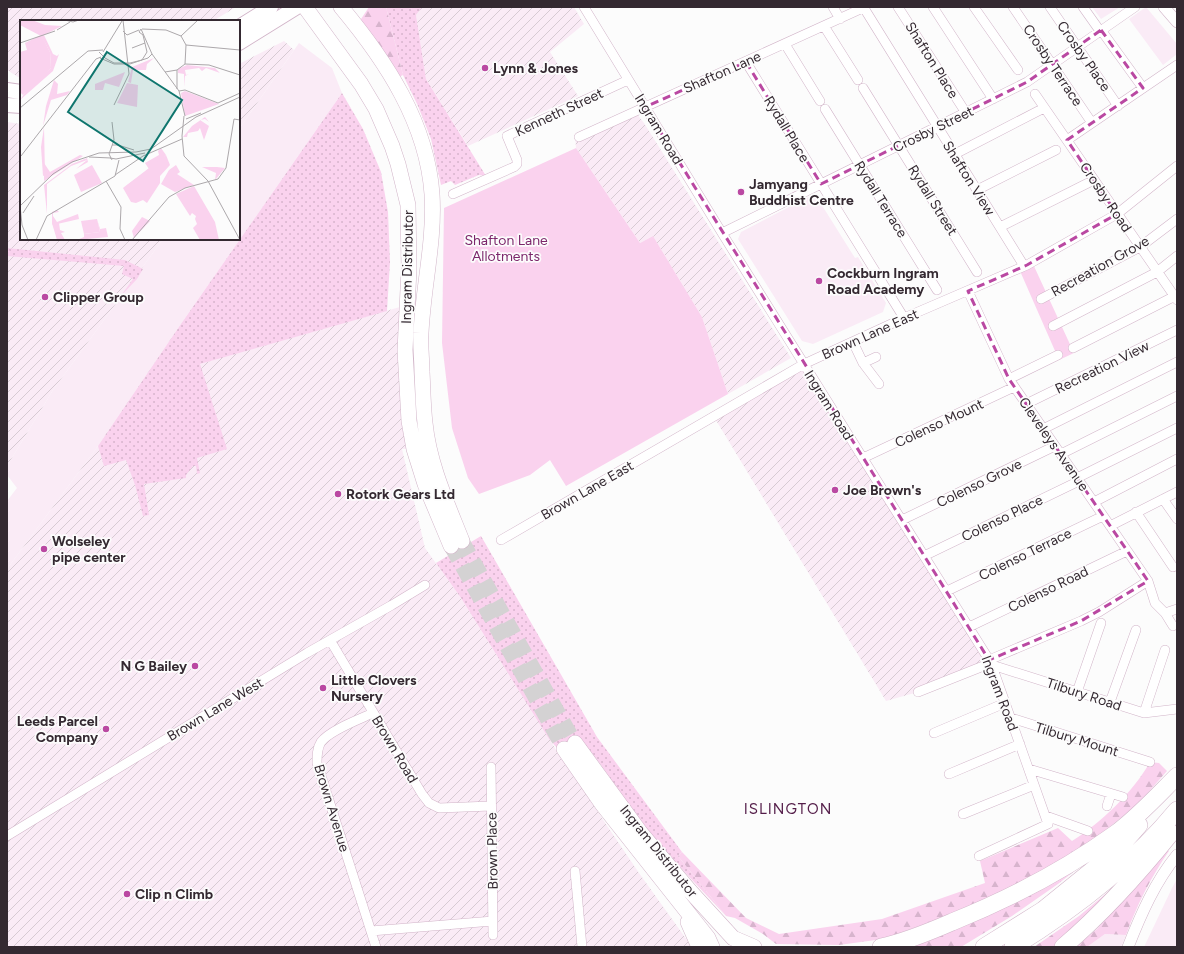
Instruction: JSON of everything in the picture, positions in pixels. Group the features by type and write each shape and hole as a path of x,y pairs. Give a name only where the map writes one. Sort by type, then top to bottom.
{"highway":[{"name":"Ingram Distributor","path":"305,7 361,84 376,109 398,164 408,205 409,269 405,350 409,421 414,449 425,484 457,544 429,451 424,423 421,333 430,250 432,196 425,153 412,117 400,91 374,50 341,7"},
{"name":"Ingram Distributor","path":"712,947 708,938 602,804 569,746 690,891 733,938 754,947"},
{"path":"881,947 924,934 979,912 1033,885 1116,834 1177,776"},
{"path":"984,947 1043,910 1116,851 1145,819 1177,779"},
{"path":"1013,947 1062,915 1089,894 1146,845 1177,810"},
{"path":"1063,947 1101,912 1137,873 1177,825"},
{"path":"670,890 686,916 699,947"}],"main road":[{"path":"240,26 271,7"},
{"path":"240,42 292,10"},
{"path":"7,90 20,92"},
{"path":"7,105 20,106"}],"street":[{"name":"Ingram Road","path":"584,7 722,233 991,662 1046,816"},
{"path":"833,7 840,19"},
{"name":"Shafton Lane","path":"580,137 864,7"},
{"name":"Shafton View","path":"864,7 1024,266"},
{"name":"Shafton Place","path":"898,7 966,113"},
{"path":"933,7 994,99"},
{"path":"974,7 1018,70"},
{"name":"Crosby Terrace","path":"1013,7 1092,123"},
{"name":"Crosby Place","path":"1050,7 1118,106"},
{"path":"1083,7 1143,88"},
{"name":"Crosby Street","path":"722,233 1027,82 1135,7"},
{"path":"1164,7 1177,22"},
{"name":"Rydall Street","path":"824,26 977,272"},
{"name":"Rydall Terrace","path":"785,44 937,290"},
{"name":"Rydall Place","path":"746,62 904,318"},
{"path":"1067,140 1177,65"},
{"name":"Kenneth Street","path":"453,194 514,167 517,164 507,136 628,80"},
{"name":"Crosby Road","path":"1035,94 1176,298"},
{"path":"955,154 1044,108"},
{"path":"977,190 1056,150"},
{"name":"Brown Lane East","path":"500,540 804,364 904,318 1024,266 1117,214 1177,166"},
{"path":"1000,227 1094,180"},
{"name":"Recreation Grove","path":"1041,299 1140,247 1177,219"},
{"path":"1053,326 1157,272 1177,256"},
{"name":"Cleveleys Avenue","path":"968,291 1009,379 1148,580 1150,591 1155,603 1173,626"},
{"path":"1072,348 1176,298"},
{"name":"Recreation View","path":"1026,404 1177,330"},
{"path":"853,342 864,363 879,384"},
{"path":"1009,379 1058,355"},
{"path":"864,363 876,357"},
{"path":"1044,429 1177,362"},
{"name":"Colenso Mount","path":"863,458 1014,387"},
{"path":"1061,454 1177,396"},
{"name":"Colenso Place","path":"924,556 1078,480 1177,428"},
{"name":"Colenso Grove","path":"902,520 1055,446"},
{"path":"1094,502 1177,459"},
{"path":"1110,526 1177,492"},
{"path":"1163,499 1177,519"},
{"path":"1136,512 1173,567"},
{"name":"Colenso Terrace","path":"946,591 1104,516"},
{"name":"Colenso Road","path":"969,628 1127,551"},
{"path":"918,692 991,662 1081,621 1104,609 1148,580"},
{"name":"Brown Lane West","path":"7,836 330,640 425,586"},
{"path":"1164,613 1177,609"},
{"path":"1077,692 1101,623"},
{"path":"1110,702 1136,630"},
{"name":"Brown Road","path":"330,640 422,794 429,803 439,808 491,806"},
{"path":"1144,713 1166,650"},
{"name":"Tilbury Road","path":"991,662 1077,692 1144,713 1177,709"},
{"path":"934,733 1005,703"},
{"name":"Brown Avenue","path":"373,713 329,734 320,743 317,753 317,763 376,947"},
{"name":"Tilbury Mount","path":"1011,718 1145,763"},
{"path":"949,774 1020,744"},
{"name":"Brown Place","path":"490,767 493,934"},
{"path":"1029,769 1123,797"},
{"path":"963,814 1034,785"},
{"path":"1107,806 1111,794"},
{"path":"1046,816 1088,831"},
{"path":"979,856 1048,824 1046,816"},
{"path":"1072,836 1075,826"},
{"path":"1128,947 1150,895 1166,869 1177,855"},
{"path":"575,871 582,947"},
{"path":"371,931 493,921"}],"highlighted area":[{"path":"1101,30 1143,88 1067,140 1117,214 1027,265 968,291 1009,379 1148,581 1081,621 989,660 645,107 746,62 821,184 1027,82"}],"shaded area":[{"path":"7,7 236,7 215,20 20,20 20,77 7,70"},
{"path":"422,7 574,7 584,24 550,52 578,96 468,146 426,79 416,15"},
{"path":"1092,7 1120,7 1101,19"},
{"path":"1146,7 1177,44 1177,54 1163,65 1129,19"},
{"path":"284,41 294,50 240,128 240,63"},
{"path":"299,43 332,68 342,93 240,239 240,128"},
{"path":"632,108 644,123 791,358 728,394 702,317 653,236 640,243 576,148 575,134"},
{"path":"7,122 20,124 20,240 162,240 53,390 7,466"},
{"name":"Cockburn Ingram Road Academy","path":"812,195 820,196 825,205 823,207 855,258 858,257 886,303 883,312 813,344 802,341 738,239 741,232"},
{"path":"162,240 239,240 98,446 7,569 7,501 17,488 7,475 7,466 53,390"},
{"path":"407,305 414,449 402,449 425,548 461,598 558,753 639,873 692,947 7,947 7,569 98,446 183,321 200,364"},
{"path":"804,364 991,663 918,692 886,701 714,417"},
{"path":"1177,879 1177,947 1144,947 1172,888"},
{"path":"1105,934 1126,935 1121,947 1087,947"}],"green space":[{"path":"369,7 386,7 403,75 399,77 359,22"},
{"path":"386,7 422,7 416,15 426,79 486,176 479,175 455,185 451,181 441,185 431,139 418,106 403,75"},
{"path":"342,93 363,129 381,172 388,212 390,262 387,311 200,364 227,449 197,458 200,473 197,474 196,466 193,466 186,475 186,478 144,484 149,515 143,516 135,485 126,460 104,466 98,446"},
{"name":"Shafton Lane Allotments","path":"576,148 640,243 653,236 702,317 728,394 566,486 550,460 530,475 479,494 468,478 452,428 442,343 444,208"},
{"path":"7,248 125,260 143,269 137,279 120,297 133,279 122,274 124,266 7,256"},
{"path":"1033,264 1074,353 1059,360 1020,271"},
{"path":"481,536 597,737 682,852 678,856 726,916 679,866 646,827 581,739 558,749 549,739 461,598 436,563"},
{"path":"1150,762 1159,763 1167,771 1138,804 1102,833 1058,862 993,896 928,923 883,939 839,945 776,944 763,934 735,918 726,916 678,856 682,852 746,918 779,934 882,919 985,883 980,861 1058,828 1072,841 1083,834 1116,806 1135,784"},
{"path":"1166,849 1169,851 1145,892 1126,935 1105,934 1087,947 1076,947 1097,929"},
{"path":"1091,858 1058,884 1012,916 961,947 893,947"},
{"path":"1127,876 1097,908 1054,947 1034,947 1079,916"}],"tunnel":[{"path":"462,541 575,743"},
{"path":"451,546 564,749"}],"place":[{"name":"Lynn & Jones","path":"485,68"},
{"name":"Jamyang Buddhist Centre","path":"741,192"},
{"name":"Cockburn Ingram Road Academy","path":"819,281"},
{"name":"Clipper Group","path":"45,297"},
{"name":"Joe Brown's","path":"835,490"},
{"name":"Rotork Gears Ltd","path":"338,494"},
{"name":"Wolseley pipe center","path":"44,549"},
{"name":"N G Bailey","path":"195,666"},
{"name":"Little Clovers Nursery","path":"323,688"},
{"name":"Leeds Parcel Company","path":"106,729"},
{"name":"Clip n Climb","path":"127,894"}],"district":[{"name":"ISLINGTON","path":"788,809"}]}
